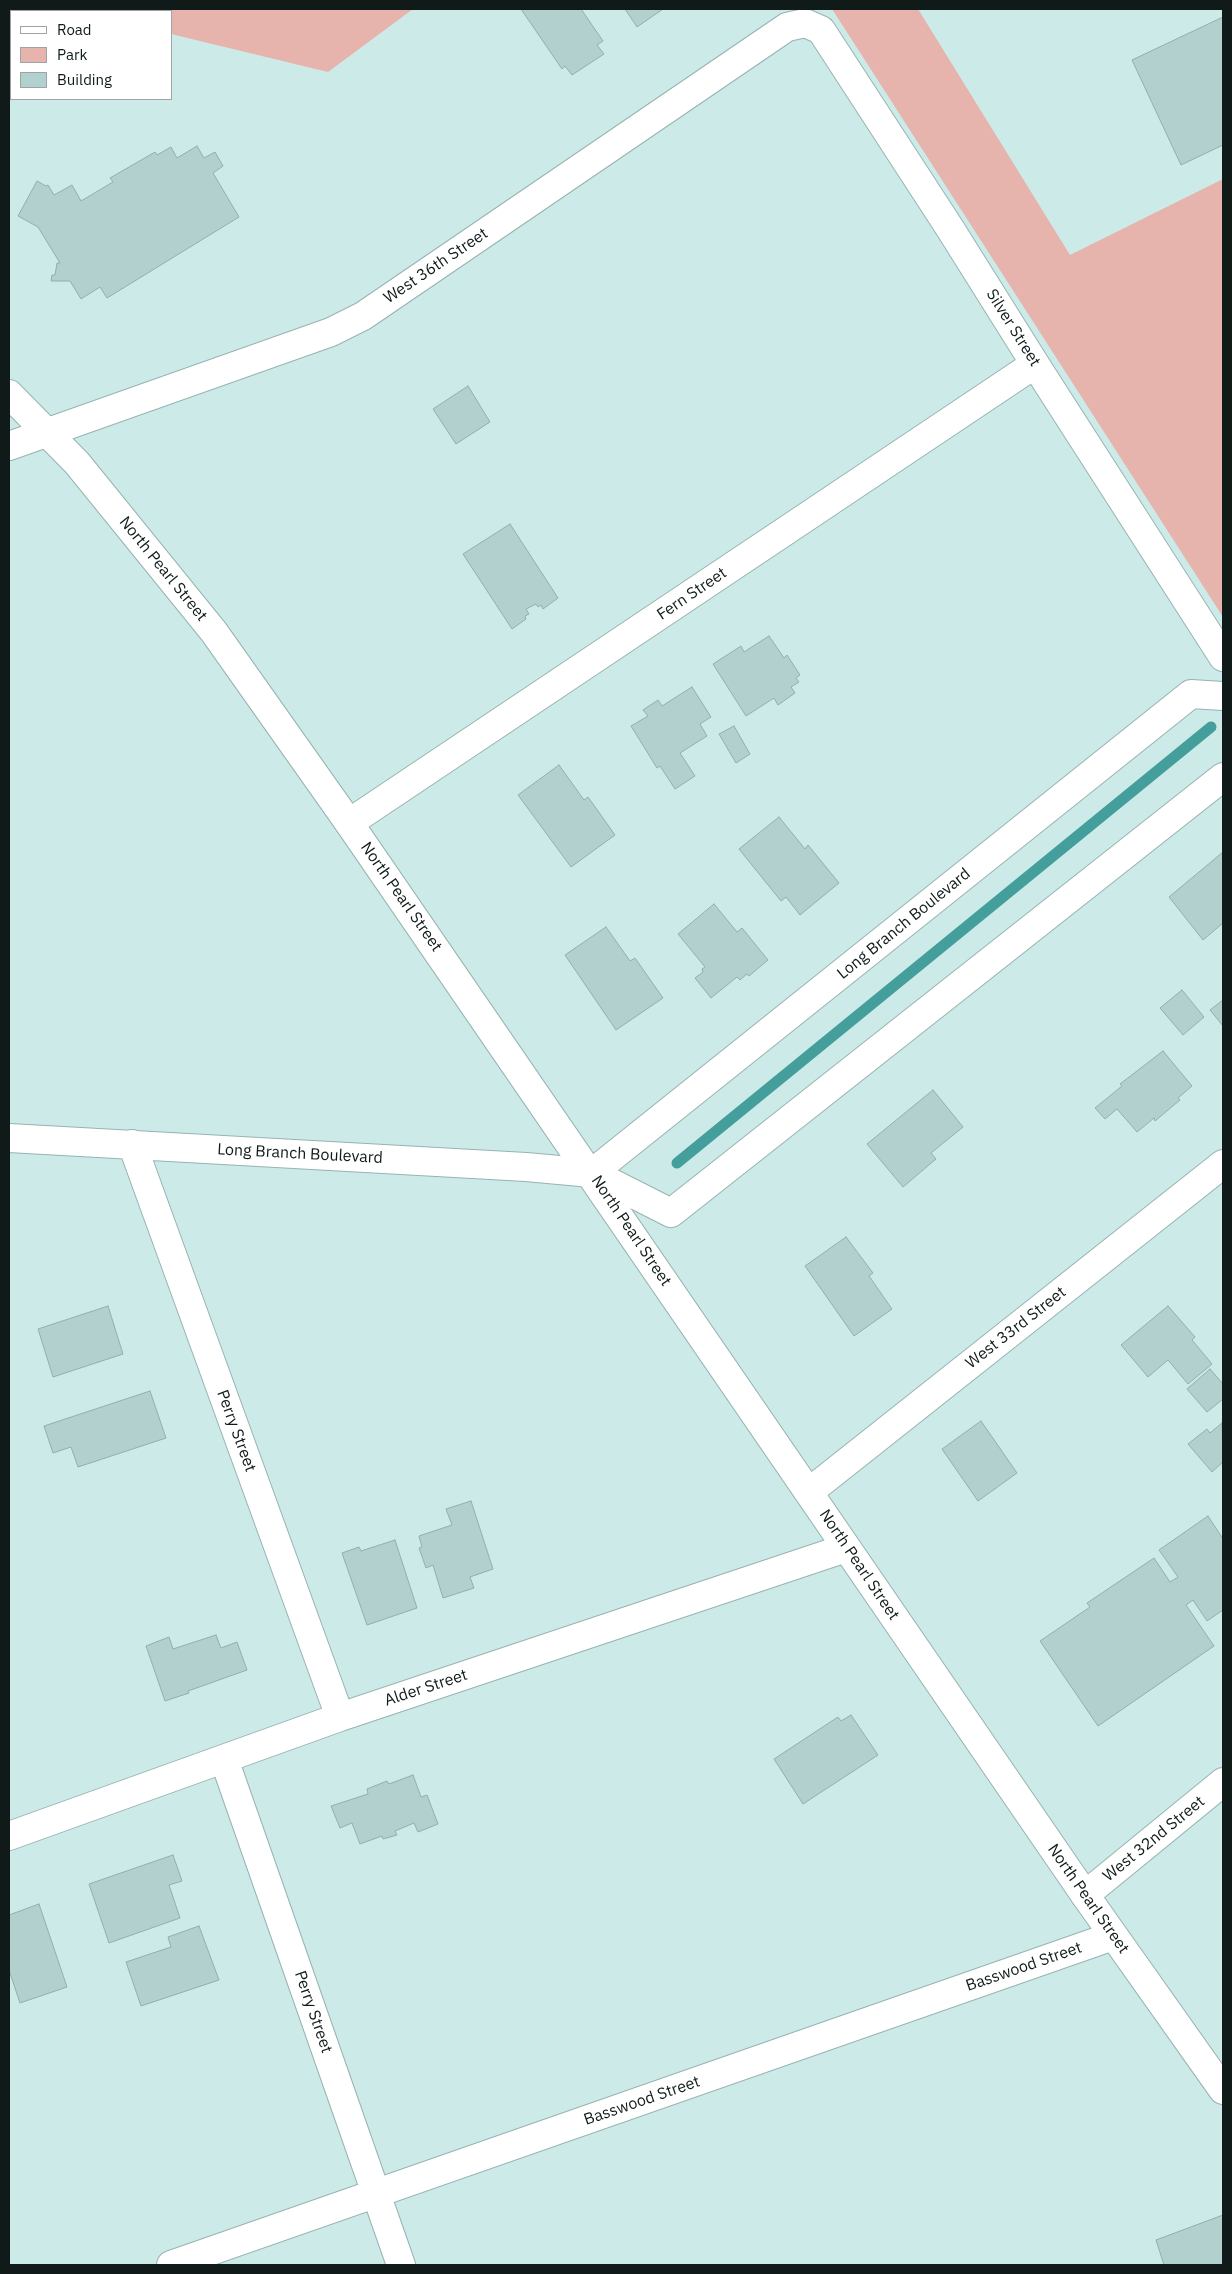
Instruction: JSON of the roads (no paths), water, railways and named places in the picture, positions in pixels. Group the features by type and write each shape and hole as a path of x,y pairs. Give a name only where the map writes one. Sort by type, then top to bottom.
{"street":[{"name":"Silver Street","path":"787,27 805,23 821,30 1223,657"},
{"name":"West 36th Street","path":"9,446 331,332 363,316 787,27"},
{"name":"Fern Street","path":"349,823 1034,364"},
{"name":"North Pearl Street","path":"9,394 76,463 214,632 592,1173 846,1548 1113,1936 1223,2090"},
{"name":"Long Branch Boulevard","path":"592,1173 1191,694 1223,696"},
{"name":"Long Branch Boulevard","path":"9,1138 526,1167 592,1173 671,1213 1223,777"},
{"name":"Perry Street","path":"132,1144 340,1717"},
{"name":"West 33rd Street","path":"809,1492 1223,1164"},
{"name":"Alder Street","path":"9,1836 340,1717 846,1548"},
{"name":"Perry Street","path":"224,1759 401,2265"},
{"name":"West 32nd Street","path":"1085,1895 1223,1782"},
{"name":"Basswood Street","path":"171,2265 1113,1936"}],"waterway":[{"path":"677,1163 1211,727"}]}
